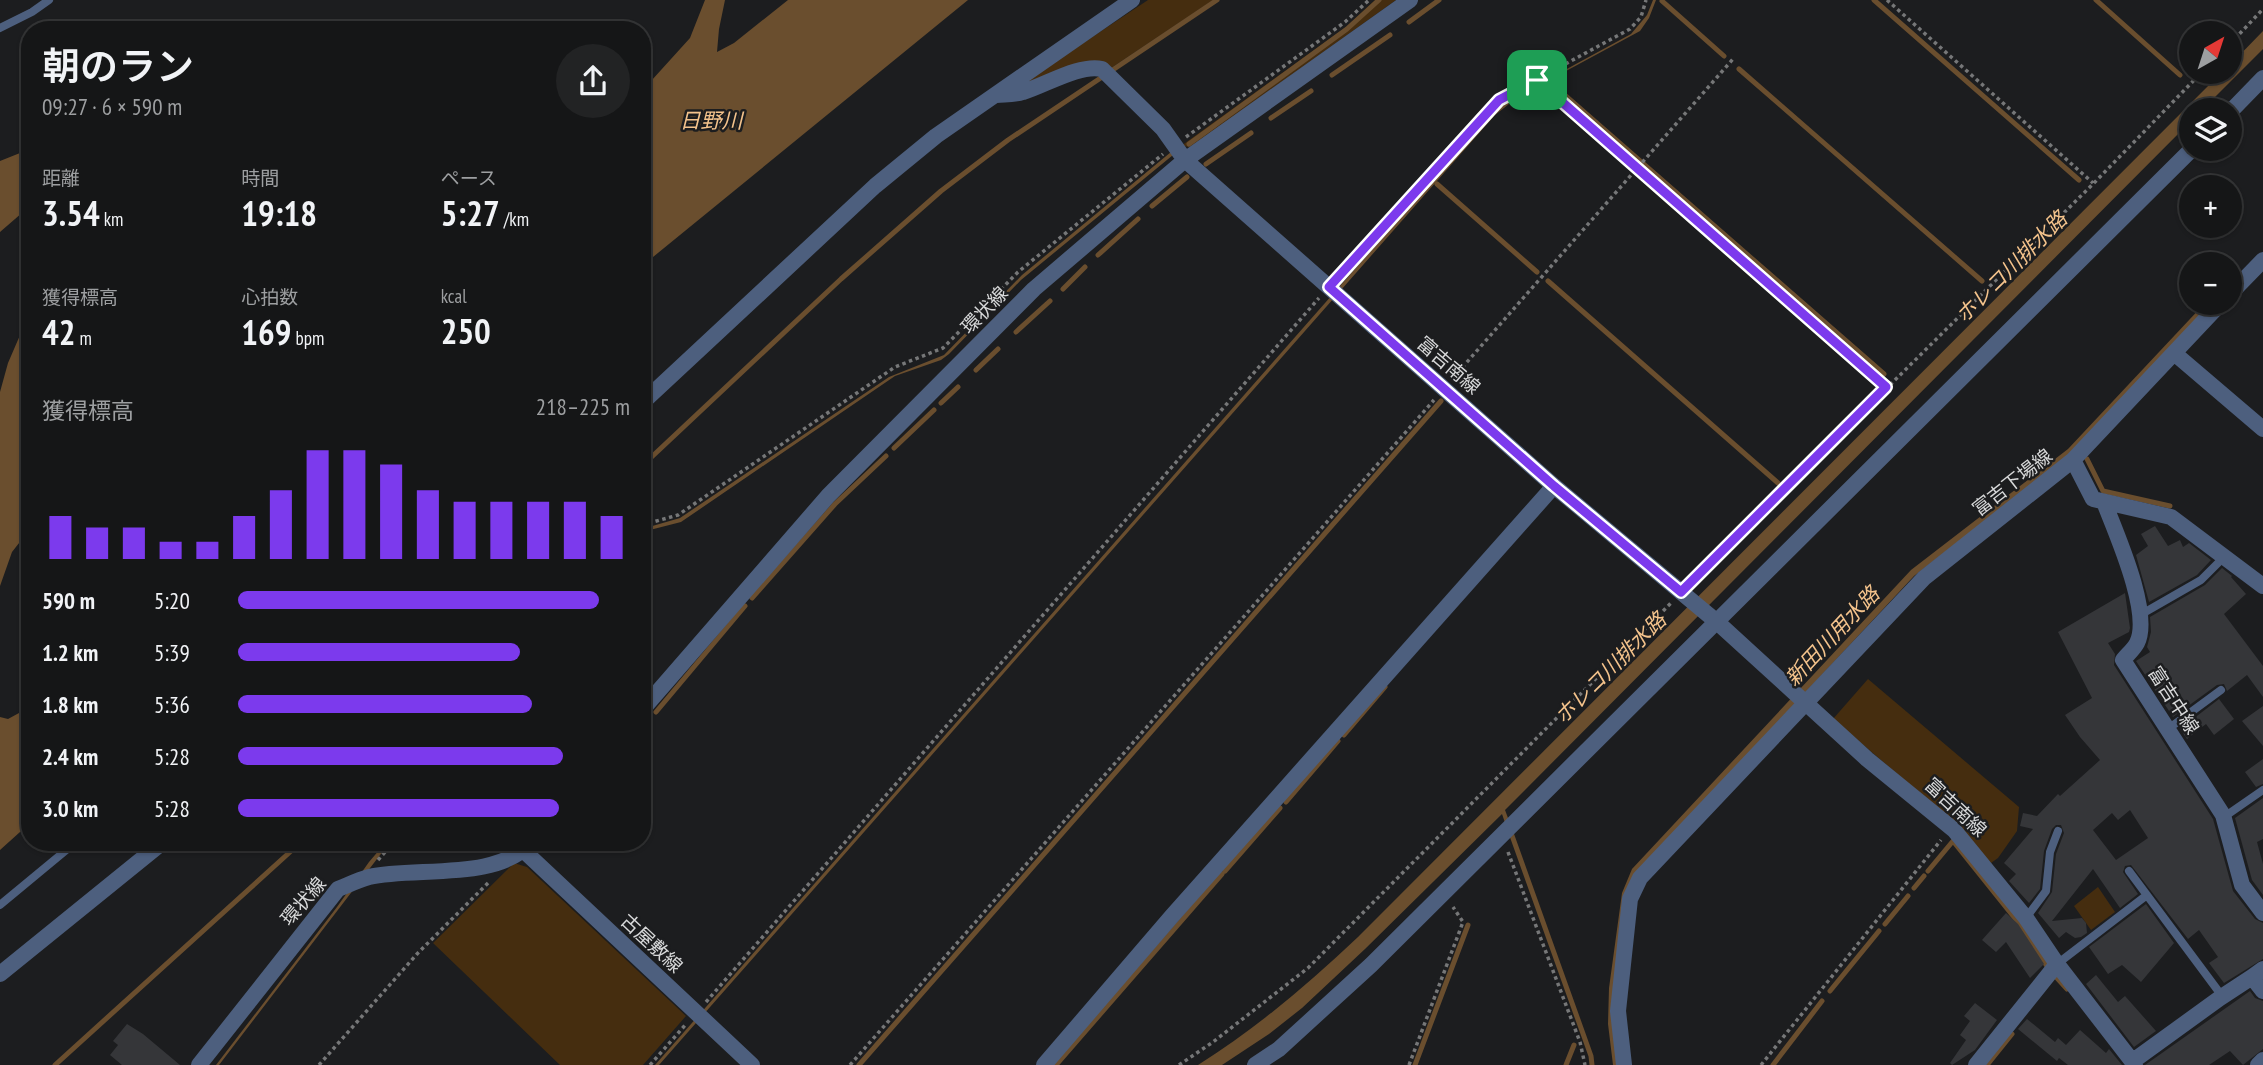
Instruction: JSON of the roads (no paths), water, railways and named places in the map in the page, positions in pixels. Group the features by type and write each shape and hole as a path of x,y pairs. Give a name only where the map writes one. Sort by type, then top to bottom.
{"street":[{"path":"651,395 876,186 936,136 1132,0"},
{"name":"環状線","path":"651,700 828,496 1034,289 1185,160 1410,0"},
{"name":"富吉南線","path":"996,95 1021,93 1082,70 1094,67 1102,69 1176,144 1185,160 1554,486 1713,619 1867,759 1951,828 2026,918 2057,964 2134,1063"},
{"path":"2242,100 2263,78"},
{"path":"1255,1065 1279,1049 1444,894 1713,619 2180,161"},
{"path":"2242,282 2263,260"},
{"path":"2073,460 2210,315"},
{"path":"2174,353 2263,429"},
{"name":"富吉下場線","path":"1624,1065 1618,1011 1630,899 1640,878 1924,578 2073,460 2094,499 2104,502"},
{"path":"1044,1065 1190,896 1554,486"},
{"path":"2104,502 2171,517 2263,586"},
{"name":"富吉中線","path":"2104,502 2130,571 2140,615 2138,642 2123,660 2224,817 2242,885 2263,913"},
{"path":"0,974 152,851"},
{"name":"環状線","path":"199,1065 338,889 369,877 486,867 517,851"},
{"name":"古屋敷線","path":"532,851 752,1065"},
{"path":"1976,1065 2057,964"},
{"path":"2134,1063 2222,996 2257,973 2263,991"},
{"path":"2258,1065 2263,1060"}],"lane":[{"path":"0,28 49,0"},
{"path":"2140,615 2201,580 2224,557"},
{"path":"2168,730 2221,690"},
{"path":"2224,817 2263,790"},
{"path":"2026,918 2046,891 2050,852 2058,831"},
{"path":"0,905 65,851"},
{"path":"2129,871 2222,996"},
{"path":"2057,964 2147,895"}],"water":[{"name":"日野川","path":"705,0 725,0 717,52 734,43 788,0 968,0 651,259 651,81 690,38"},
{"path":"1653,0 1656,0 1649,18 1640,31 1518,97 1495,115 659,1065 655,1065 1493,112 1517,96 1631,34 1647,15"},
{"path":"2263,31 2263,49 2242,70 2242,53"},
{"path":"2210,84 2228,84 2214,98 2196,98"},
{"path":"2179,115 2179,133 1505,810 1514,834 1510,837 1502,814 1302,1008 1222,1065 1198,1065 1281,1005 1358,937"},
{"path":"1171,152 1173,155 1021,280 941,360 895,376 681,522 651,530 651,526 680,518 889,377 944,355 1022,275"},
{"path":"21,153 21,214 0,232 0,161"},
{"path":"2194,315 2203,315 2073,453 1914,576 1637,873 1620,1065 1613,1065 1608,1024 1609,988 1622,893 1632,869 1911,570 2068,449"},
{"path":"21,333 21,540 12,552 0,586 0,392 8,363"},
{"path":"21,712 21,831 0,850 0,717 8,719"},
{"path":"378,851 383,851 219,1065 216,1065 337,907"}],"waterway":[{"path":"651,458 841,279 941,191 1008,140 1217,0"},
{"path":"1189,144 1347,29 1379,0"},
{"path":"1409,22 1439,0"},
{"path":"1874,0 2079,180"},
{"path":"2096,0 2179,74"},
{"path":"1662,1 1724,56"},
{"path":"1332,75 1390,35"},
{"name":"ホレコ川排水路","path":"1739,69 1982,281"},
{"path":"1552,84 1884,374"},
{"path":"1271,118 1311,91"},
{"path":"1206,164 1251,133"},
{"path":"1152,206 1187,177"},
{"path":"1437,184 1537,272"},
{"path":"1098,255 1138,219"},
{"path":"1063,289 1085,267"},
{"path":"1548,281 1778,483"},
{"path":"1016,332 1050,301"},
{"path":"976,370 998,349"},
{"path":"941,403 958,387"},
{"path":"859,1065 1441,401"},
{"path":"894,448 934,410"},
{"path":"752,598 835,504 886,456"},
{"path":"2087,459 2103,491 2170,506"},
{"path":"656,712 745,606"},
{"path":"1344,735 1385,687"},
{"path":"1286,802 1338,741"},
{"path":"1225,871 1280,808"},
{"path":"1510,830 1592,1065"},
{"path":"1928,871 1953,841 2017,921 2047,966"},
{"path":"55,1065 291,851"},
{"path":"1056,1065 1222,874"},
{"path":"1914,888 1924,876"},
{"path":"1885,924 1908,896"},
{"path":"1415,1065 1468,925"},
{"path":"1830,991 1879,931"},
{"path":"2057,978 2067,989"},
{"path":"1773,1065 1822,1001"},
{"path":"1987,1065 2012,1034"},
{"path":"1566,1065 1574,1045"}],"water label":[{"name":"新田川用水路","path":"1832,636"}]}
